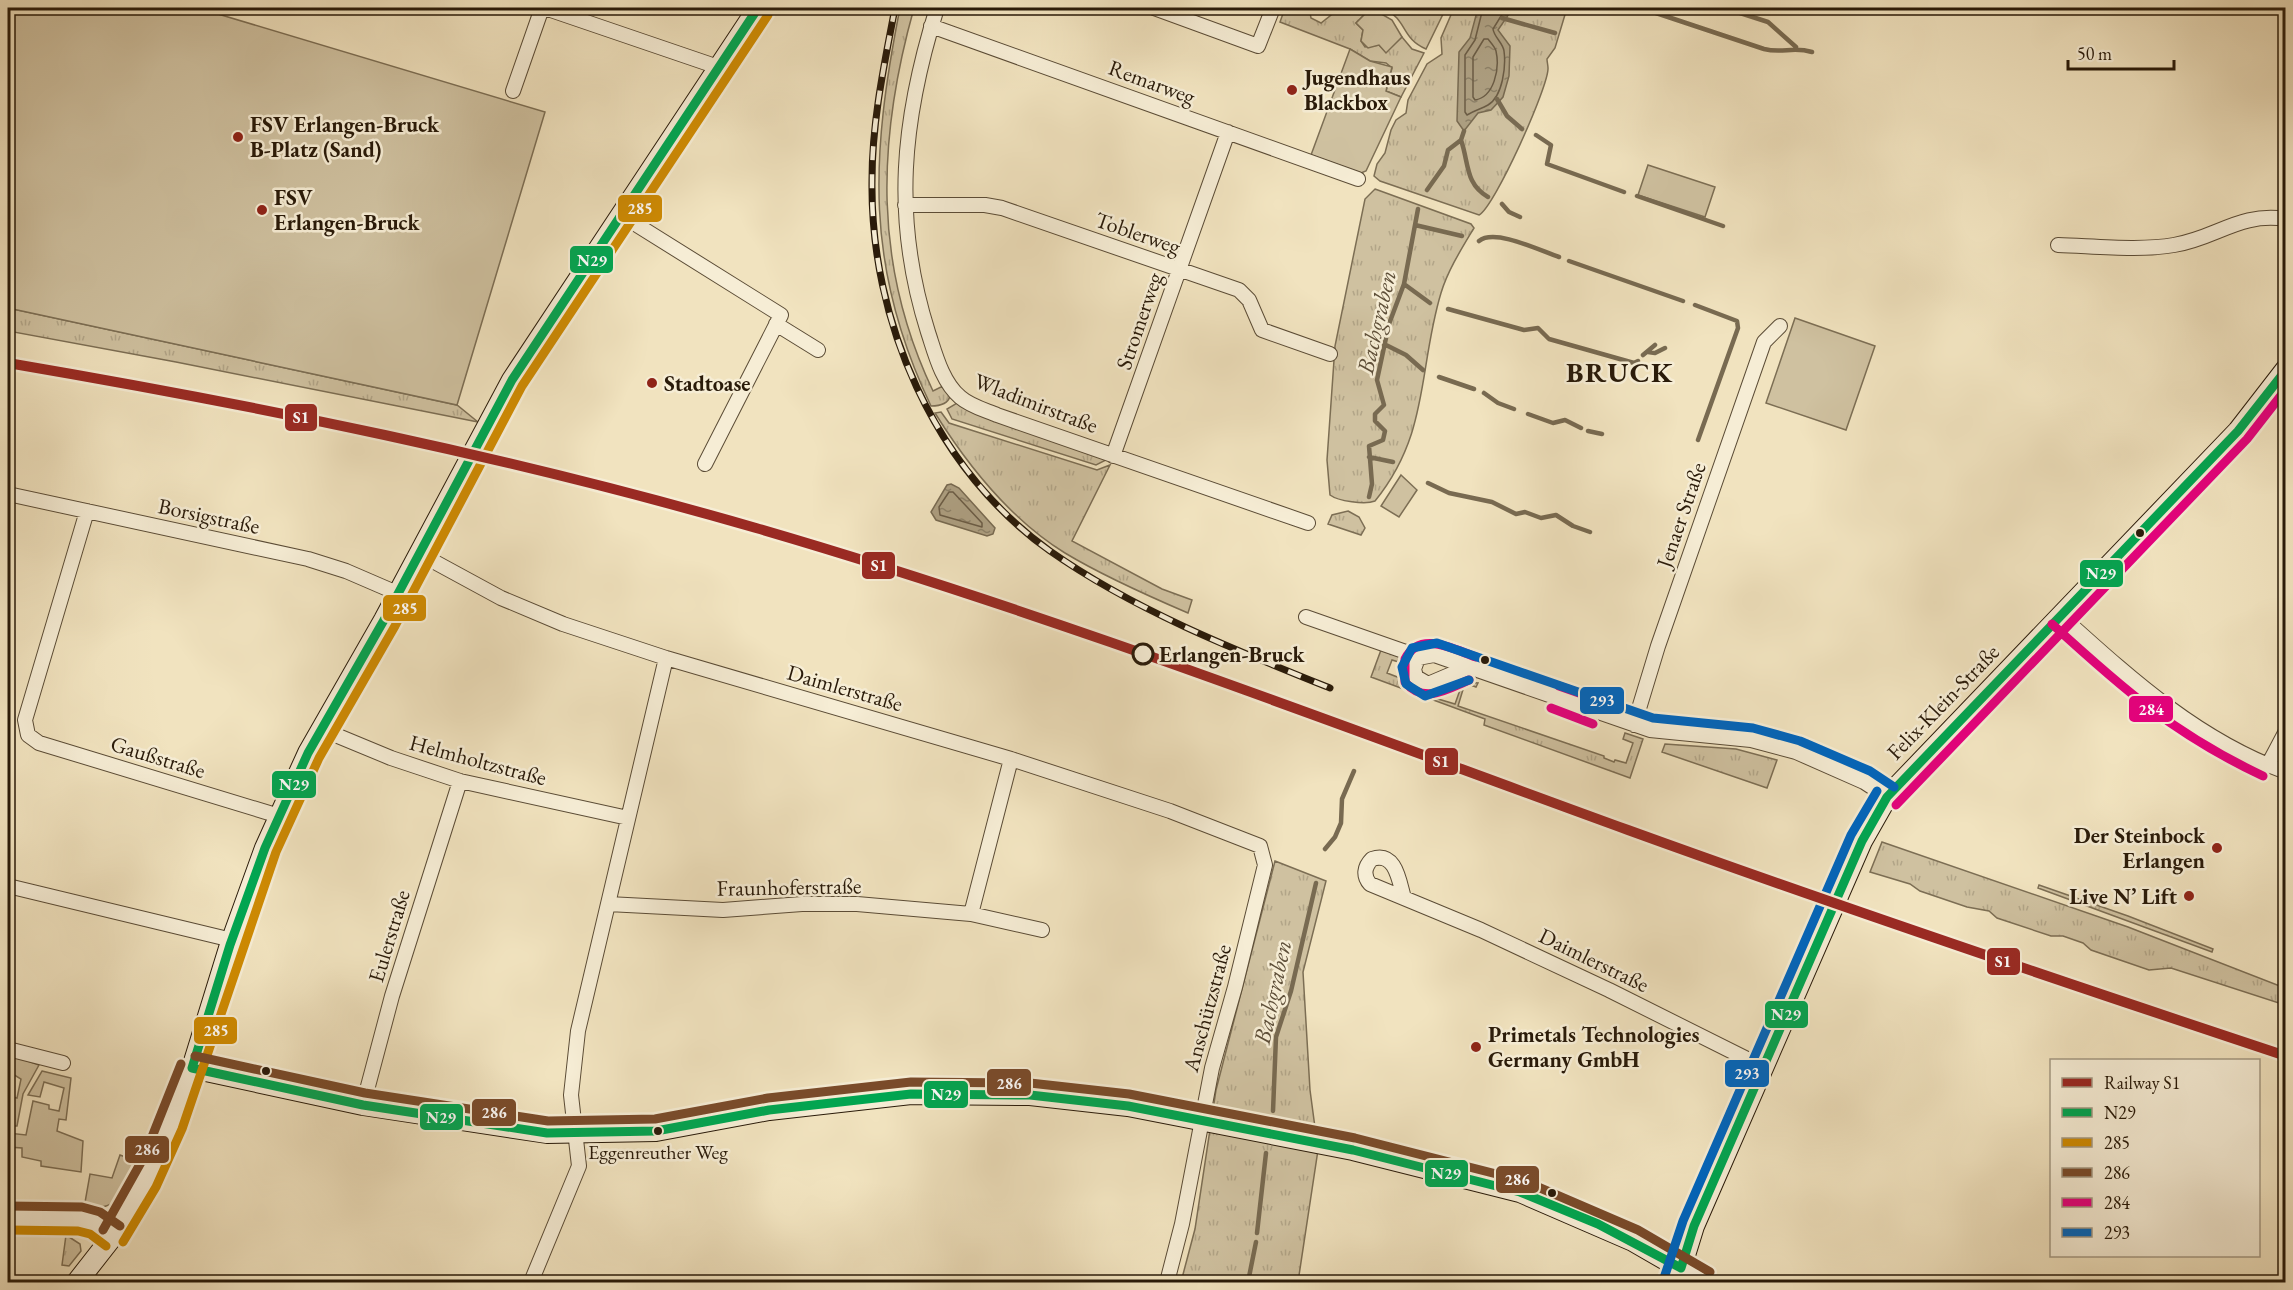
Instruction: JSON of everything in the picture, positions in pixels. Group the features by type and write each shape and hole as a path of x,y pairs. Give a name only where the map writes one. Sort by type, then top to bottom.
{"street":[{"path":"513,92 544,8 718,67"},
{"path":"77,1282 113,1236 155,1162 192,1068 232,940 279,816 321,729 420,554 506,392 758,8"},
{"name":"Wladimirstraße","path":"937,8 909,122 904,180 905,206 921,309 945,378 953,390 960,398 976,406 1308,523"},
{"path":"1154,8 1258,46 1273,8"},
{"name":"Remarweg","path":"931,26 1358,179"},
{"name":"Stromerweg","path":"1113,456 1228,132"},
{"name":"Toblerweg","path":"905,206 985,205 1002,208 1179,269 1245,294 1262,330 1330,354"},
{"path":"621,215 781,315 705,464"},
{"path":"2058,245 2173,246 2205,237 2239,222 2258,217 2286,219"},
{"path":"776,324 818,350"},
{"name":"Jenaer Straße","path":"1634,725 1658,646 1764,342 1780,326"},
{"name":"Felix-Klein-Straße","path":"1678,1275 1694,1226 1827,918 1862,841 1887,797 2238,431 2285,371"},
{"name":"Borsigstraße","path":"8,494 308,559 346,571 397,593"},
{"name":"Gaußstraße","path":"87,512 25,720 28,735 39,743 279,816"},
{"name":"Daimlerstraße","path":"420,554 501,598 552,620 666,658 1011,759 1221,829 1256,843 1263,851"},
{"path":"2060,615 2128,678 2190,724 2223,744 2286,772"},
{"path":"1306,617 1418,658 1434,655 1650,730 1751,740 1796,752 1864,782 1887,797"},
{"path":"531,1282 575,1179 580,1155 571,1095 578,1031 666,658"},
{"path":"1418,658 1414,669 1416,677 1428,684 1468,667"},
{"name":"Helmholtzstraße","path":"321,729 391,758 460,781 628,818"},
{"path":"2268,765 2286,730"},
{"path":"971,914 1011,759"},
{"name":"Eulerstraße","path":"363,1106 392,996 460,781"},
{"name":"Anschützstraße","path":"1167,1282 1182,1224 1200,1118 1265,865 1263,851"},
{"path":"8,886 232,940"},
{"name":"Daimlerstraße","path":"1404,898 1481,930 1609,990 1762,1067"},
{"name":"Fraunhoferstraße","path":"608,904 723,910 802,904 857,904 971,914 1042,930"},
{"path":"8,1049 63,1063"},
{"path":"192,1068 363,1106 547,1133 656,1131 830,1101 930,1093 1030,1095 1128,1106 1200,1118 1353,1150 1520,1192 1598,1224 1678,1275 1704,1282"},
{"path":"8,1218 80,1219 95,1223 113,1236"}],"green space":[{"name":"FSV Erlangen-Bruck","path":"8,8 198,8 545,112 457,405 8,308"},
{"path":"900,8 914,8 893,106 888,154 887,202 891,249 900,297 913,344 933,391 943,386 950,396 945,403 934,406 931,406 909,355 894,305 884,257 879,210 879,162 883,113"},
{"path":"1285,8 1309,8 1311,18 1321,23 1340,8 1371,8 1356,23 1363,30 1361,41 1365,47 1379,45 1386,52 1402,37 1412,49 1424,53 1401,97 1386,91 1392,68 1386,63 1370,61 1350,49 1280,22"},
{"path":"1371,8 1392,20 1402,37 1386,53 1379,45 1368,48 1361,41 1363,30 1356,23"},
{"path":"1384,8 1446,8 1426,49 1412,40 1397,18"},
{"path":"1454,8 1567,8 1555,48 1547,59 1546,79 1531,121 1496,192 1479,215 1380,181 1374,176 1377,164 1385,153 1391,130 1396,120 1406,113 1408,100 1427,64 1442,54 1441,38"},
{"path":"1350,49 1370,61 1392,67 1386,91 1401,97 1366,171 1361,173 1311,155"},
{"path":"1648,165 1715,187 1705,217 1638,195"},
{"path":"1375,189 1471,224 1474,228 1451,268 1441,293 1420,400 1405,451 1393,476 1375,501 1358,502 1345,501 1330,495 1327,460 1335,346 1365,199"},
{"path":"8,308 457,405 478,422 8,331"},
{"path":"1795,318 1875,346 1846,430 1766,403"},
{"path":"957,403 987,418 1108,459 1096,465 952,419 947,409"},
{"path":"941,412 949,423 1097,470 1110,465 1072,541 1162,589 1192,600 1188,613 1125,585 1079,561 1026,524 1008,508 976,472 935,413"},
{"path":"1401,475 1417,490 1399,517 1381,506"},
{"path":"1348,511 1359,517 1365,528 1361,535 1328,524 1332,515"},
{"path":"1381,650 1404,658 1402,663 1392,660 1387,673 1405,680 1418,693 1455,704 1460,690 1450,687 1462,682 1478,683 1476,687 1465,683 1458,706 1604,756 1614,762 1615,760 1626,763 1633,743 1623,739 1625,733 1643,739 1630,778 1484,725 1485,719 1371,677"},
{"path":"1665,744 1736,749 1777,760 1767,788 1662,752"},
{"path":"1882,842 2128,927 2285,988 2285,1005 2171,968 2149,970 2091,950 2083,943 2063,936 2051,936 1997,918 1989,911 1967,907 1920,891 1910,884 1870,872"},
{"path":"1275,861 1326,881 1303,972 1310,1090 1318,1150 1298,1282 1181,1282 1195,1229 1216,1090"},
{"path":"2039,885 2128,916 2213,949 2212,952 2038,888"},
{"path":"8,1054 39,1065 23,1094 17,1126 8,1126 8,1096 17,1098 21,1079 8,1071"},
{"path":"42,1071 71,1078 66,1120 59,1119 57,1131 83,1141 81,1172 41,1166 41,1161 22,1157 22,1148 8,1147 8,1133 26,1135 33,1101 49,1105 49,1109 59,1111 64,1088 44,1082 40,1097 28,1095"},
{"path":"120,1155 139,1162 125,1190 120,1197 106,1206 84,1208 90,1174 112,1178"},
{"path":"66,1235 80,1244 81,1251 69,1266 62,1265"}],"water":[{"path":"1478,8 1513,8 1498,30 1510,46 1509,76 1503,97 1491,110 1478,113 1464,131 1457,121 1459,52 1470,38"},
{"path":"951,484 959,488 995,528 993,534 987,536 936,520 931,512 947,485"}],"waterway":[{"path":"1641,8 1764,49 1812,52"},
{"path":"1706,8 1737,12 1768,22 1796,47"},
{"path":"1502,18 1555,33"},
{"path":"1497,99 1507,116 1522,129"},
{"name":"Bachgraben","path":"1427,190 1444,166 1448,150 1461,140 1464,131"},
{"path":"1536,135 1551,145 1547,164 1624,192"},
{"path":"1461,140 1471,179 1475,186 1488,197"},
{"path":"1637,196 1723,226"},
{"path":"1502,204 1509,212 1520,217"},
{"name":"Bachgraben","path":"1369,497 1372,484 1369,446 1383,440 1385,431 1375,421 1375,414 1384,405 1377,380 1389,324 1404,284 1418,209"},
{"path":"1415,225 1462,236"},
{"path":"1479,241 1496,237 1507,239 1559,257"},
{"path":"1569,261 1683,301"},
{"path":"1404,284 1430,303"},
{"path":"1695,305 1737,321 1738,328 1698,440"},
{"path":"1448,309 1524,330 1538,328 1549,339 1634,363 1638,361"},
{"path":"1384,344 1406,355 1423,370"},
{"path":"1643,355 1655,345"},
{"path":"1648,352 1655,353 1665,348"},
{"path":"1439,377 1474,389"},
{"path":"1484,393 1498,403 1514,409"},
{"path":"1528,414 1553,423 1565,420 1581,428"},
{"path":"1588,431 1602,434"},
{"path":"1369,457 1393,462"},
{"path":"1428,483 1449,493 1492,502 1516,514 1525,512 1541,518 1556,515 1573,526 1590,532"},
{"name":"Bachgraben","path":"1325,849 1335,837 1341,823 1342,799 1354,771"},
{"name":"Bachgraben","path":"1273,1111 1276,1037 1291,991 1316,883"},
{"name":"Bachgraben","path":"1257,1233 1266,1153"},
{"name":"Bachgraben","path":"1248,1282 1256,1242"}],"railway":[{"path":"895,8 879,94 874,137 872,180 874,233 883,286 897,337 917,387 942,434 973,478 1009,517 1050,551 1082,572 1150,610 1186,627 1330,688"}],"rail line":[{"name":"S1","path":"8,363 291,415 478,456 664,502 867,561 1195,672 1792,888 2286,1056"}],"transit line":[{"name":"N29","path":"192,1068 230,945 265,848 308,753 384,620 512,380 758,8"},
{"name":"285","path":"123,1242 156,1187 182,1129 276,852 319,758 395,626 522,386 768,15"},
{"name":"N29","path":"1681,1268 1694,1226 1862,841 1887,797 2238,431 2286,370"},
{"name":"284","path":"1896,805 2247,439 2286,389"},
{"name":"284","path":"2052,624 2126,690 2151,709 2202,744 2263,776"},
{"name":"293","path":"1469,680 1425,696 1406,684 1402,667 1412,648 1437,643 1653,718 1753,728 1800,741 1870,771 1894,787"},
{"name":"284","path":"1469,680 1444,691 1420,693 1405,682 1405,659 1411,650 1419,645 1428,644 1447,646 1476,657"},
{"name":"284","path":"1559,686 1602,701"},
{"name":"284","path":"1551,708 1593,724"},
{"name":"293","path":"1664,1278 1683,1221 1851,835 1877,791"},
{"name":"286","path":"195,1056 365,1093 548,1121 655,1119 768,1098 911,1082 1030,1083 1129,1094 1355,1138 1524,1181 1638,1230 1710,1272"},
{"name":"286","path":"103,1230 144,1157 181,1064"},
{"name":"N29","path":"192,1068 363,1105 547,1133 656,1131 769,1110 911,1094 1030,1095 1128,1106 1353,1150 1520,1192 1598,1224 1681,1268"},
{"name":"286","path":"8,1206 82,1207 100,1212 120,1226"},
{"name":"285","path":"8,1230 78,1231 90,1234 106,1246"}],"place":[{"name":"Jugendhaus Blackbox","path":"1292,90"},
{"name":"FSV Erlangen-Bruck B-Platz (Sand)","path":"238,137"},
{"name":"FSV Erlangen-Bruck","path":"262,210"},
{"name":"Stadtoase","path":"652,383"},
{"name":"Erlangen-Bruck","path":"1143,654"},
{"name":"Der Steinbock Erlangen","path":"2217,848"},
{"name":"Live N’ Lift","path":"2189,896"},
{"name":"Primetals Technologies Germany GmbH","path":"1476,1047"},
{"name":"Eggenreuther Weg","path":"658,1131"}],"district":[{"name":"BRUCK","path":"1620,372"}]}
